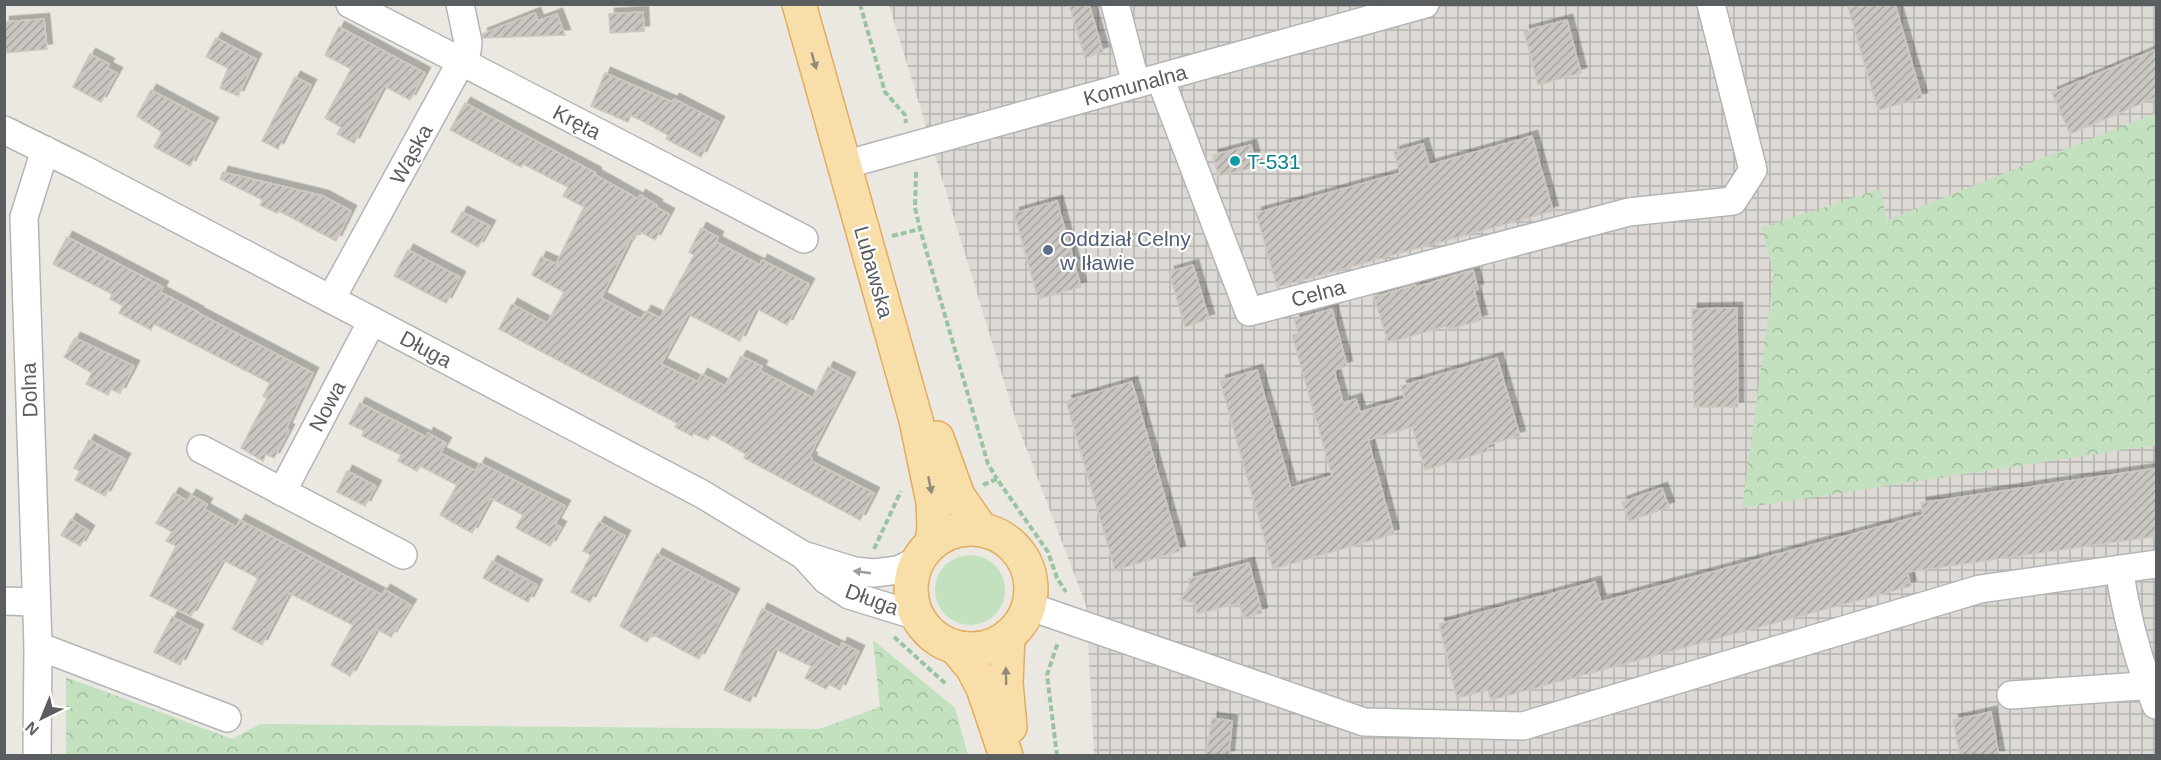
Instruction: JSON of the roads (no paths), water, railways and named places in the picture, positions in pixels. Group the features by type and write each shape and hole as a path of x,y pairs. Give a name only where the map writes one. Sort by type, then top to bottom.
{"main road":[{"name":"Lubawska","path":"799,4 855,162 888,238 903,318 945,499 925,551"},
{"name":"Lubawska","path":"821,4 855,162"},
{"name":"Lubawska","path":"945,499 981,530"},
{"path":"968,528 981,530 997,535 1011,544 1022,557 1031,590 1028,606 1020,622 1008,636 983,648 968,649 939,640 926,629 917,616 910,587 912,573 925,551 943,535 968,528"},
{"path":"1008,636 1006,683 1014,756"},
{"path":"955,646 972,667 983,688 1006,756"}],"street":[{"name":"Kręta","path":"350,4 804,239"},
{"name":"Wąska","path":"331,299 467,51 468,42 460,4"},
{"path":"1115,4 1148,81"},
{"name":"Komunalna","path":"855,162 1425,4"},
{"name":"Celna","path":"1148,81 1249,312 1629,212 1733,201 1753,170 1711,4"},
{"name":"Długa","path":"4,130 702,494 803,555 854,571 874,573 898,570 925,551"},
{"name":"Długa","path":"4,151 45,150"},
{"name":"Dolna","path":"37,756 38,646 24,217 45,150"},
{"name":"Nowa","path":"282,492 372,321"},
{"path":"201,449 403,555"},
{"name":"Długa","path":"803,555 826,580 849,595 917,616"},
{"path":"1028,606 1364,722 1523,726 1980,589 2157,564"},
{"path":"2011,695 2154,692 2123,592 2120,569"},
{"path":"4,600 35,602"},
{"path":"38,646 227,718"}],"place":[{"name":"T-531","path":"1235,161"},
{"name":"Oddział Celny w Iławie","path":"1048,250"}]}
